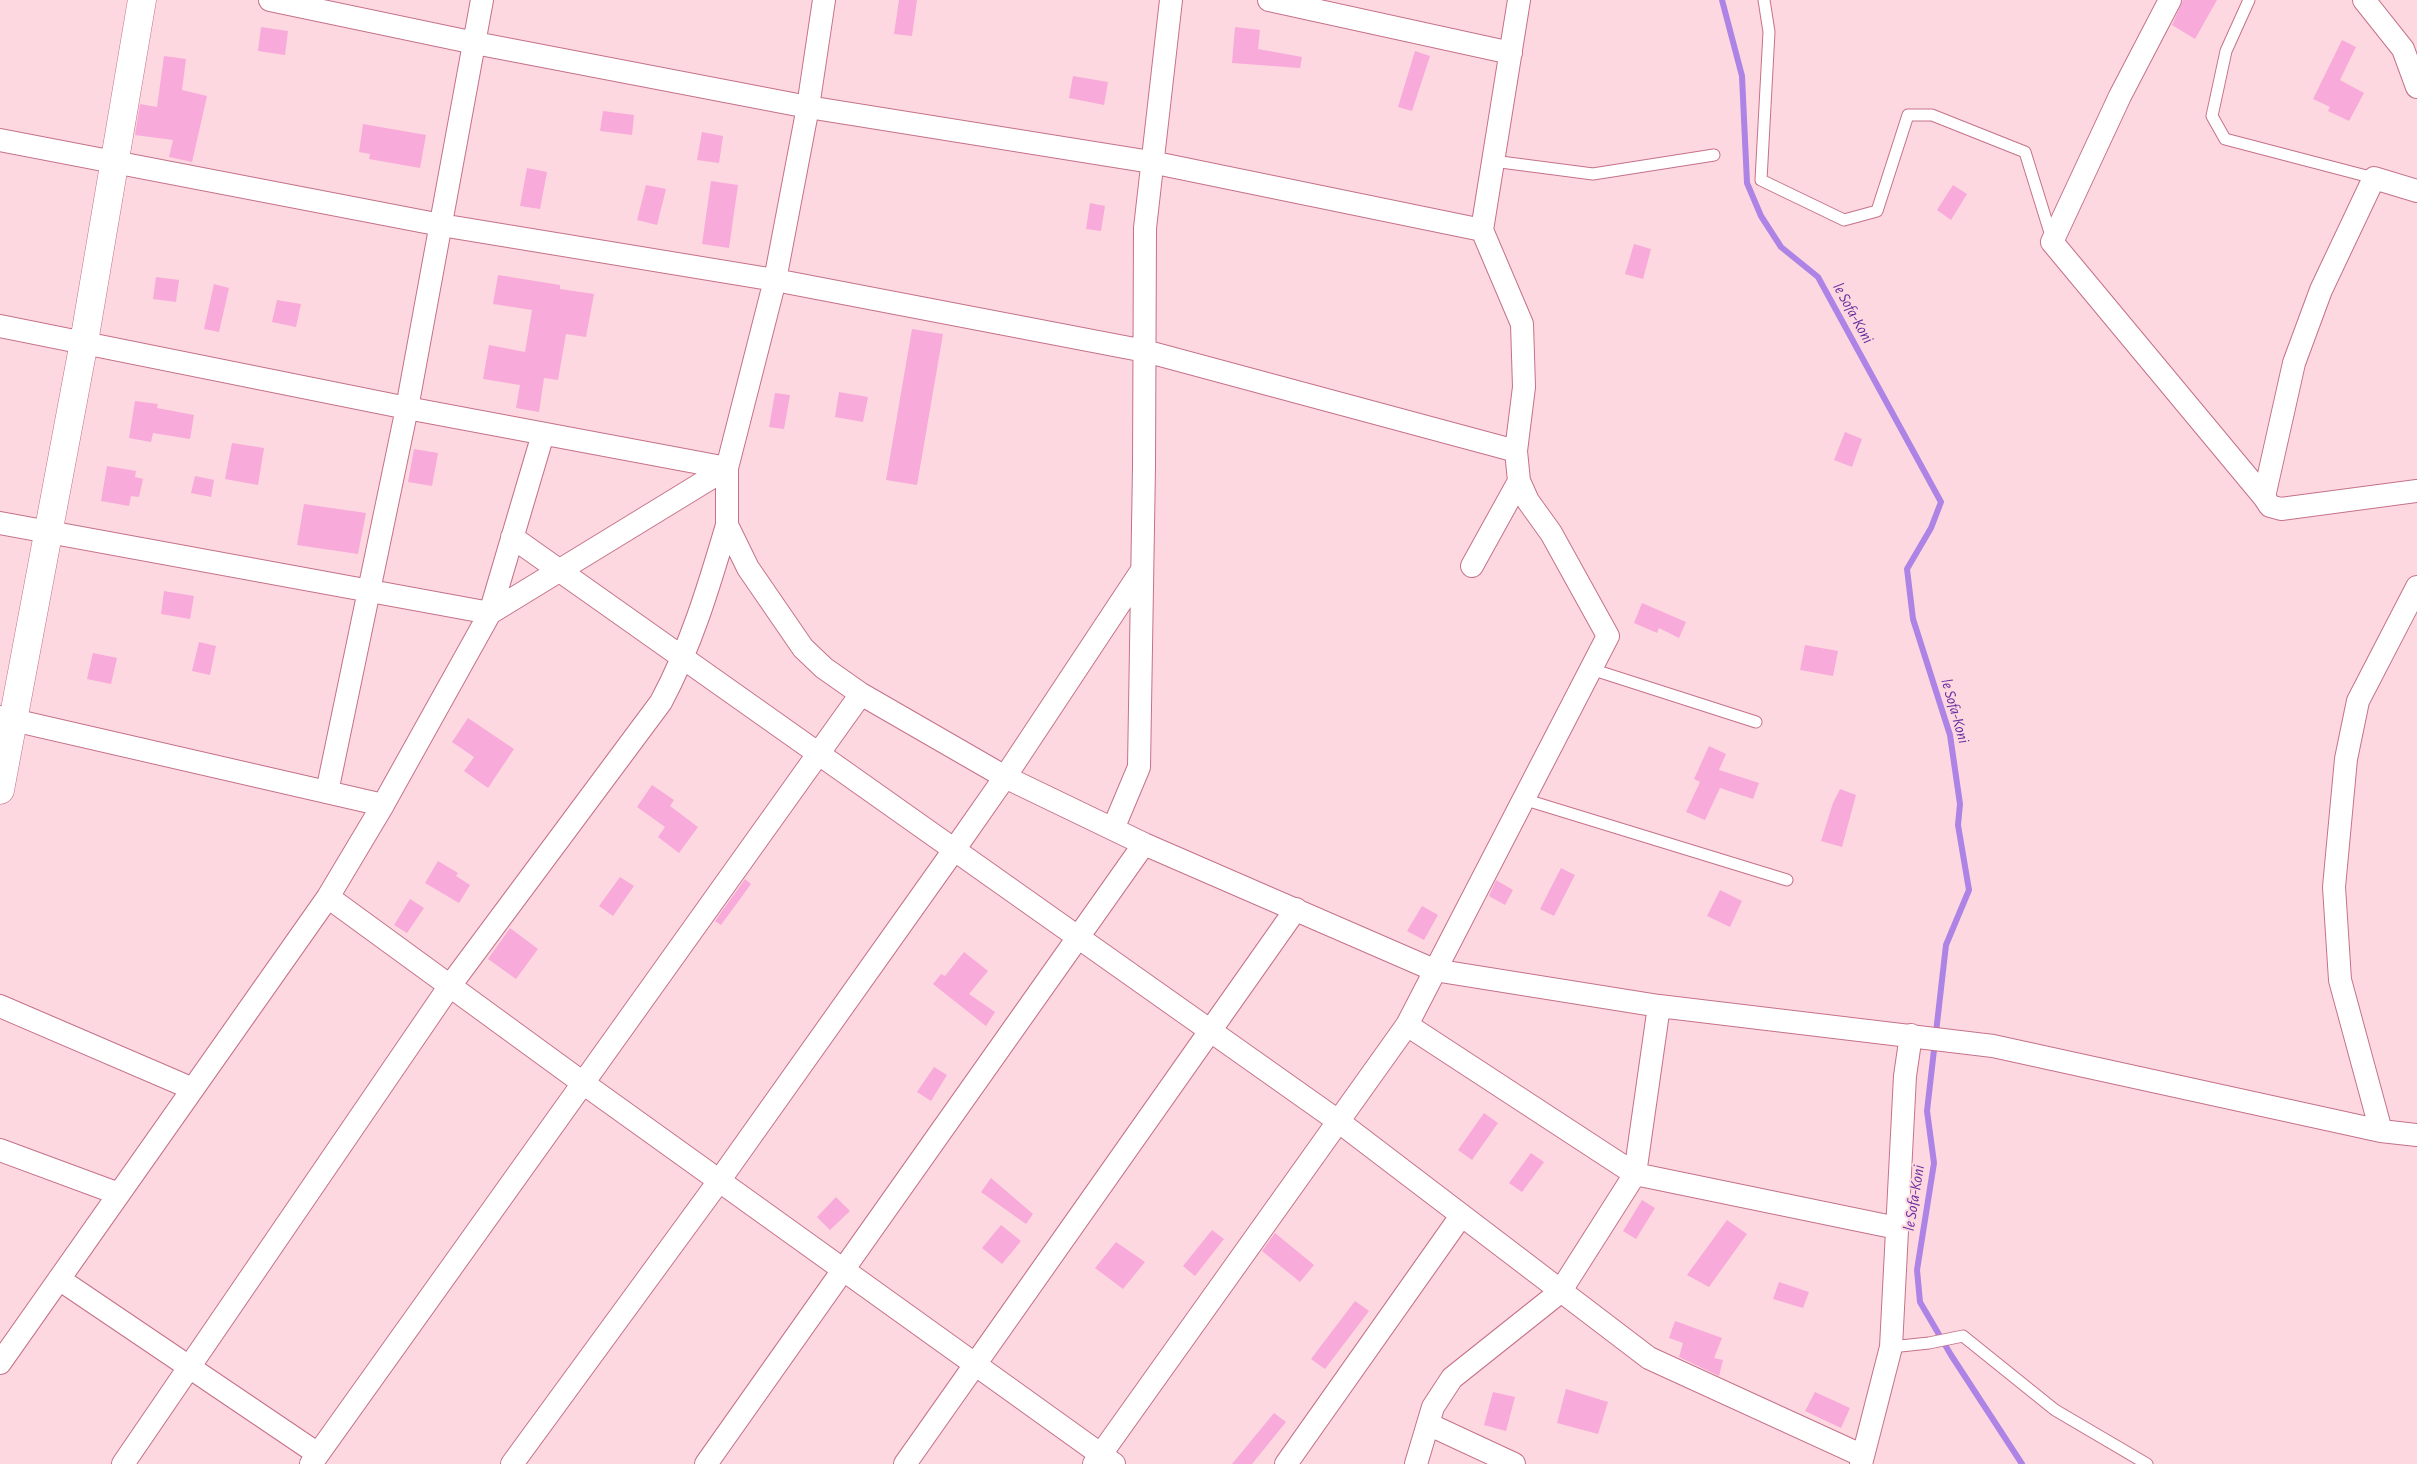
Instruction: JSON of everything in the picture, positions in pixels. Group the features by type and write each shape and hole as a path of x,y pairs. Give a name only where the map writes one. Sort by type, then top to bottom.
{"street":[{"path":"0,790 6,719 48,531 84,342 142,0"},
{"path":"270,0 475,43 808,107 1151,162 1482,230"},
{"path":"327,792 407,408 482,0"},
{"path":"123,1464 449,987 662,702 704,602 727,525 726,468 775,280 808,107 824,0"},
{"path":"1113,829 1139,767 1145,351 1144,228 1171,0"},
{"path":"1269,0 1511,53"},
{"path":"328,896 449,987 975,1365 1103,1461 1338,1121 1407,1025 1608,636 1551,533 1528,501 1519,481 1516,451 1524,387 1522,324 1482,230 1519,0"},
{"path":"2170,0 2120,96 2052,242 2264,496 2270,506 2281,510 2417,491"},
{"path":"2364,0 2403,49 2417,87"},
{"path":"0,140 114,164 441,225 775,280 1145,351 1516,451"},
{"path":"2264,496 2294,363 2321,290 2374,178 2417,191"},
{"path":"0,326 407,408 726,468"},
{"path":"0,1362 328,896 383,805 490,613 543,434"},
{"path":"0,523 490,613 726,468"},
{"path":"1472,566 1519,481"},
{"path":"727,525 748,568 803,648 824,668 861,694 1005,777 1144,844 1434,970 1659,1006 1993,1046 2381,1131 2417,1135"},
{"path":"512,538 1338,1121 1648,1358 1862,1460 1891,1347 1905,1076 1916,1036"},
{"path":"512,1464 719,1181 954,850 1005,777 1142,570"},
{"path":"2381,1131 2340,980 2334,887 2346,759 2358,701 2417,587"},
{"path":"59,1279 189,1367 315,1459 861,694"},
{"path":"6,719 383,805"},
{"path":"706,1464 842,1269 973,1089 1144,844"},
{"path":"905,1464 1296,909"},
{"path":"0,1006 193,1089"},
{"path":"1416,1464 1433,1406 1452,1378 1560,1292 1636,1174 1659,1006"},
{"path":"1407,1025 1636,1174 1897,1228"},
{"path":"0,1150 119,1194"},
{"path":"1286,1464 1461,1216"},
{"path":"1428,1424 1514,1464"}],"lane":[{"path":"1764,0 1769,32 1761,180 1844,220 1877,211 1908,114 1932,115 2025,152 2052,242"},
{"path":"2249,0 2226,51 2212,116 2225,139 2374,178"},
{"path":"1493,161 1593,174 1714,155"},
{"path":"1591,669 1756,722"},
{"path":"1523,799 1787,880"},
{"path":"1891,1347 1929,1343 1963,1336 2055,1410 2147,1464"}],"building":[{"path":"899,0 917,0 912,36 894,34"},
{"path":"2183,0 2217,0 2195,39 2172,25"},
{"path":"261,27 288,31 285,55 258,51"},
{"path":"1235,27 1260,30 1258,49 1302,57 1300,68 1232,63"},
{"path":"2342,40 2356,47 2340,80 2364,93 2349,121 2328,111 2330,107 2313,99"},
{"path":"1415,51 1430,56 1412,111 1398,107"},
{"path":"164,56 186,59 182,90 207,96 192,162 169,157 173,140 135,135 140,104 157,107"},
{"path":"1073,76 1108,82 1104,105 1069,98"},
{"path":"603,111 634,115 632,135 600,131"},
{"path":"363,124 426,135 420,168 369,159 370,154 359,152"},
{"path":"702,132 723,136 719,163 697,160"},
{"path":"527,168 547,172 540,209 520,206"},
{"path":"711,181 738,185 729,248 702,244"},
{"path":"646,185 666,189 657,225 637,220"},
{"path":"1953,185 1967,194 1951,220 1937,210"},
{"path":"1090,203 1105,206 1101,231 1086,229"},
{"path":"1634,244 1651,249 1643,279 1625,274"},
{"path":"498,275 560,285 560,289 594,294 586,337 566,334 558,380 544,378 539,412 516,408 520,385 483,379 489,345 525,352 532,310 493,304"},
{"path":"156,277 179,280 176,302 153,299"},
{"path":"214,284 229,288 219,332 204,329"},
{"path":"277,300 301,304 296,327 272,322"},
{"path":"912,329 943,334 917,485 886,480"},
{"path":"839,392 868,397 863,422 835,417"},
{"path":"775,393 790,395 784,429 769,427"},
{"path":"135,401 158,404 157,408 194,415 190,439 153,433 151,442 129,438"},
{"path":"1845,432 1862,439 1852,467 1834,460"},
{"path":"232,443 264,448 258,485 225,479"},
{"path":"414,449 438,453 432,486 408,482"},
{"path":"107,466 136,471 135,477 143,479 139,497 131,496 129,506 101,501"},
{"path":"195,476 214,480 211,497 191,493"},
{"path":"304,504 366,513 358,554 297,545"},
{"path":"164,591 194,596 190,619 161,614"},
{"path":"1642,603 1686,622 1679,638 1659,628 1657,633 1634,623"},
{"path":"199,642 216,646 210,675 192,671"},
{"path":"1805,645 1838,651 1833,676 1800,670"},
{"path":"93,653 117,658 111,684 87,679"},
{"path":"468,718 514,749 488,788 464,771 474,757 452,742"},
{"path":"1709,746 1726,754 1719,770 1759,783 1753,799 1720,788 1705,820 1686,812 1700,782 1694,779"},
{"path":"652,785 674,800 670,806 698,827 679,853 658,837 665,827 637,807"},
{"path":"1840,789 1856,795 1842,847 1821,841 1833,803"},
{"path":"438,861 458,873 456,876 470,885 459,903 425,883"},
{"path":"1561,868 1575,875 1554,916 1540,909"},
{"path":"620,877 634,886 613,916 599,906"},
{"path":"745,879 751,884 721,925 715,921"},
{"path":"1496,880 1513,890 1505,905 1489,896"},
{"path":"1720,890 1742,901 1730,927 1707,916"},
{"path":"410,899 424,908 407,933 394,925"},
{"path":"1422,906 1438,915 1424,940 1407,931"},
{"path":"510,928 538,949 516,979 488,959"},
{"path":"964,952 988,971 969,994 995,1012 986,1026 933,984 941,974 945,976"},
{"path":"934,1067 947,1075 931,1101 917,1092"},
{"path":"1484,1113 1498,1123 1472,1160 1458,1150"},
{"path":"1531,1153 1544,1162 1522,1192 1509,1183"},
{"path":"991,1178 1033,1214 1026,1224 981,1192"},
{"path":"836,1197 850,1211 830,1230 817,1217"},
{"path":"1642,1200 1655,1208 1636,1239 1623,1231"},
{"path":"1727,1220 1747,1234 1709,1287 1687,1275"},
{"path":"1001,1225 1021,1241 1002,1264 982,1248"},
{"path":"1212,1230 1224,1239 1195,1276 1183,1266"},
{"path":"1275,1233 1314,1265 1300,1282 1262,1251"},
{"path":"1116,1242 1145,1262 1123,1289 1095,1268"},
{"path":"1779,1282 1809,1292 1803,1308 1773,1299"},
{"path":"1355,1301 1369,1311 1325,1369 1311,1359"},
{"path":"1675,1321 1722,1338 1714,1358 1723,1360 1719,1376 1679,1357 1683,1343 1669,1338"},
{"path":"1566,1389 1608,1402 1598,1434 1557,1423"},
{"path":"1493,1392 1515,1397 1506,1431 1484,1425"},
{"path":"1815,1392 1850,1408 1841,1428 1805,1411"},
{"path":"1274,1413 1286,1422 1252,1464 1232,1464"}],"waterway":[{"name":"le Sofa-Koni","path":"1722,0 1742,76 1747,183 1761,216 1781,247 1818,277 1941,502 1931,528 1907,569 1913,619 1950,735 1960,804 1958,825 1969,890 1946,945 1927,1111 1934,1163 1917,1270 1920,1302 1951,1355 2022,1464"}]}
